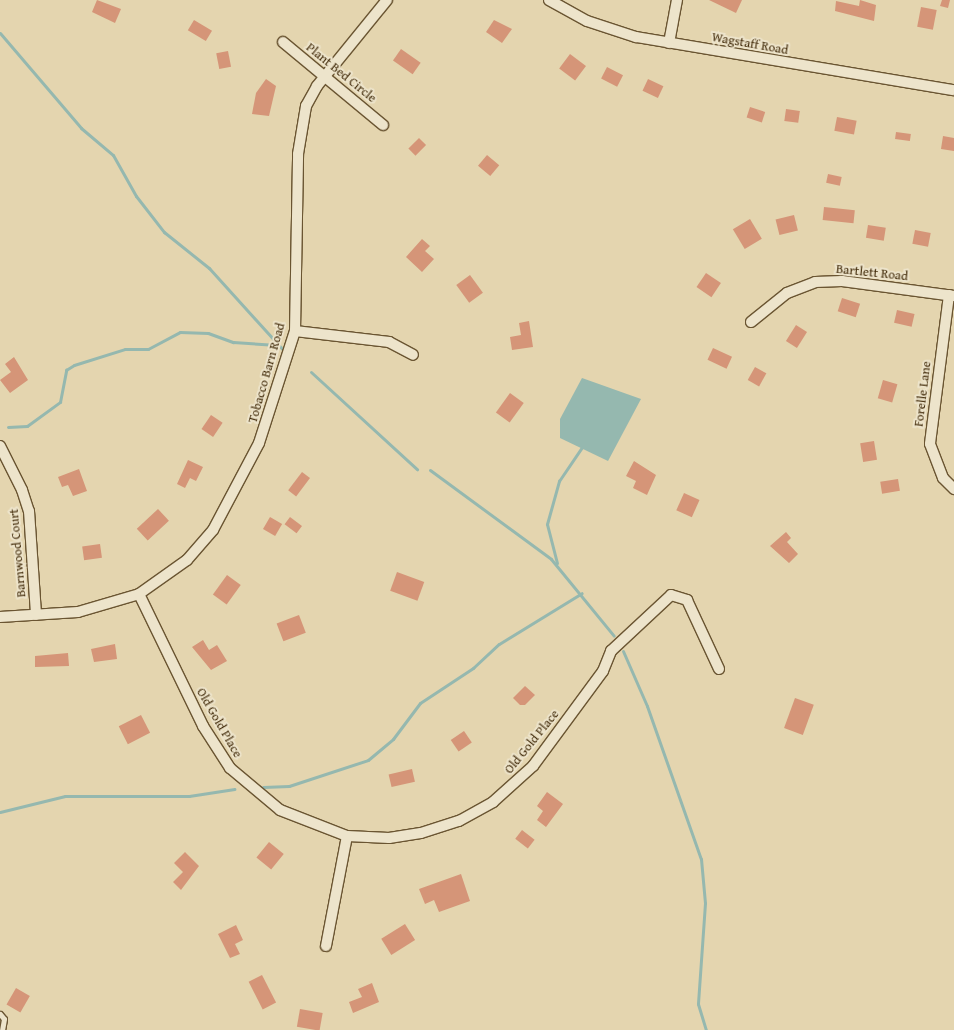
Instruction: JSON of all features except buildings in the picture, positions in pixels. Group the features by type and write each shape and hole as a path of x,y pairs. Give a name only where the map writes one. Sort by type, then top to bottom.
{"street":[{"name":"Tobacco Barn Road","path":"0,617 89,610 139,594 187,560 213,530 235,495 259,443 295,331 300,135 310,95 387,0"},
{"name":"Wagstaff Road","path":"549,0 606,28 669,43 954,90"},
{"path":"669,43 677,0"},
{"name":"Plant Bed Circle","path":"283,42 383,125"},
{"name":"Bartlett Road","path":"751,322 787,293 815,282 842,281 952,296"},
{"name":"Forelle Lane","path":"952,296 930,444 943,478 954,489"},
{"path":"295,331 389,342 412,355"},
{"name":"Barnwood Court","path":"0,446 22,490 29,511 36,615"},
{"name":"Old Gold Place","path":"139,594 203,726 230,768 280,810 347,836 389,838 421,833 459,821 498,798 533,766 603,671 611,651 671,595 688,600 719,668"},
{"path":"326,946 347,836"}],"lane":[{"path":"0,1014 4,1019 2,1030"}],"water":[{"path":"582,378 641,399 608,461 560,438 560,419"}],"waterway":[{"path":"0,33 81,128 113,155 136,196 164,232 209,268 283,350"},
{"path":"8,427 27,426 60,402 66,370 74,365 125,349 148,349 180,332 208,333 233,342 277,345"},
{"path":"311,372 417,469"},
{"path":"557,563 547,524 559,481 582,447"},
{"path":"430,470 551,559 614,636"},
{"path":"263,787 289,786 368,760 393,739 420,703 473,668 499,644 582,593"},
{"path":"623,651 647,706 701,859 705,903 698,1004 706,1030"},
{"path":"0,812 65,796 189,796 234,789"}]}
